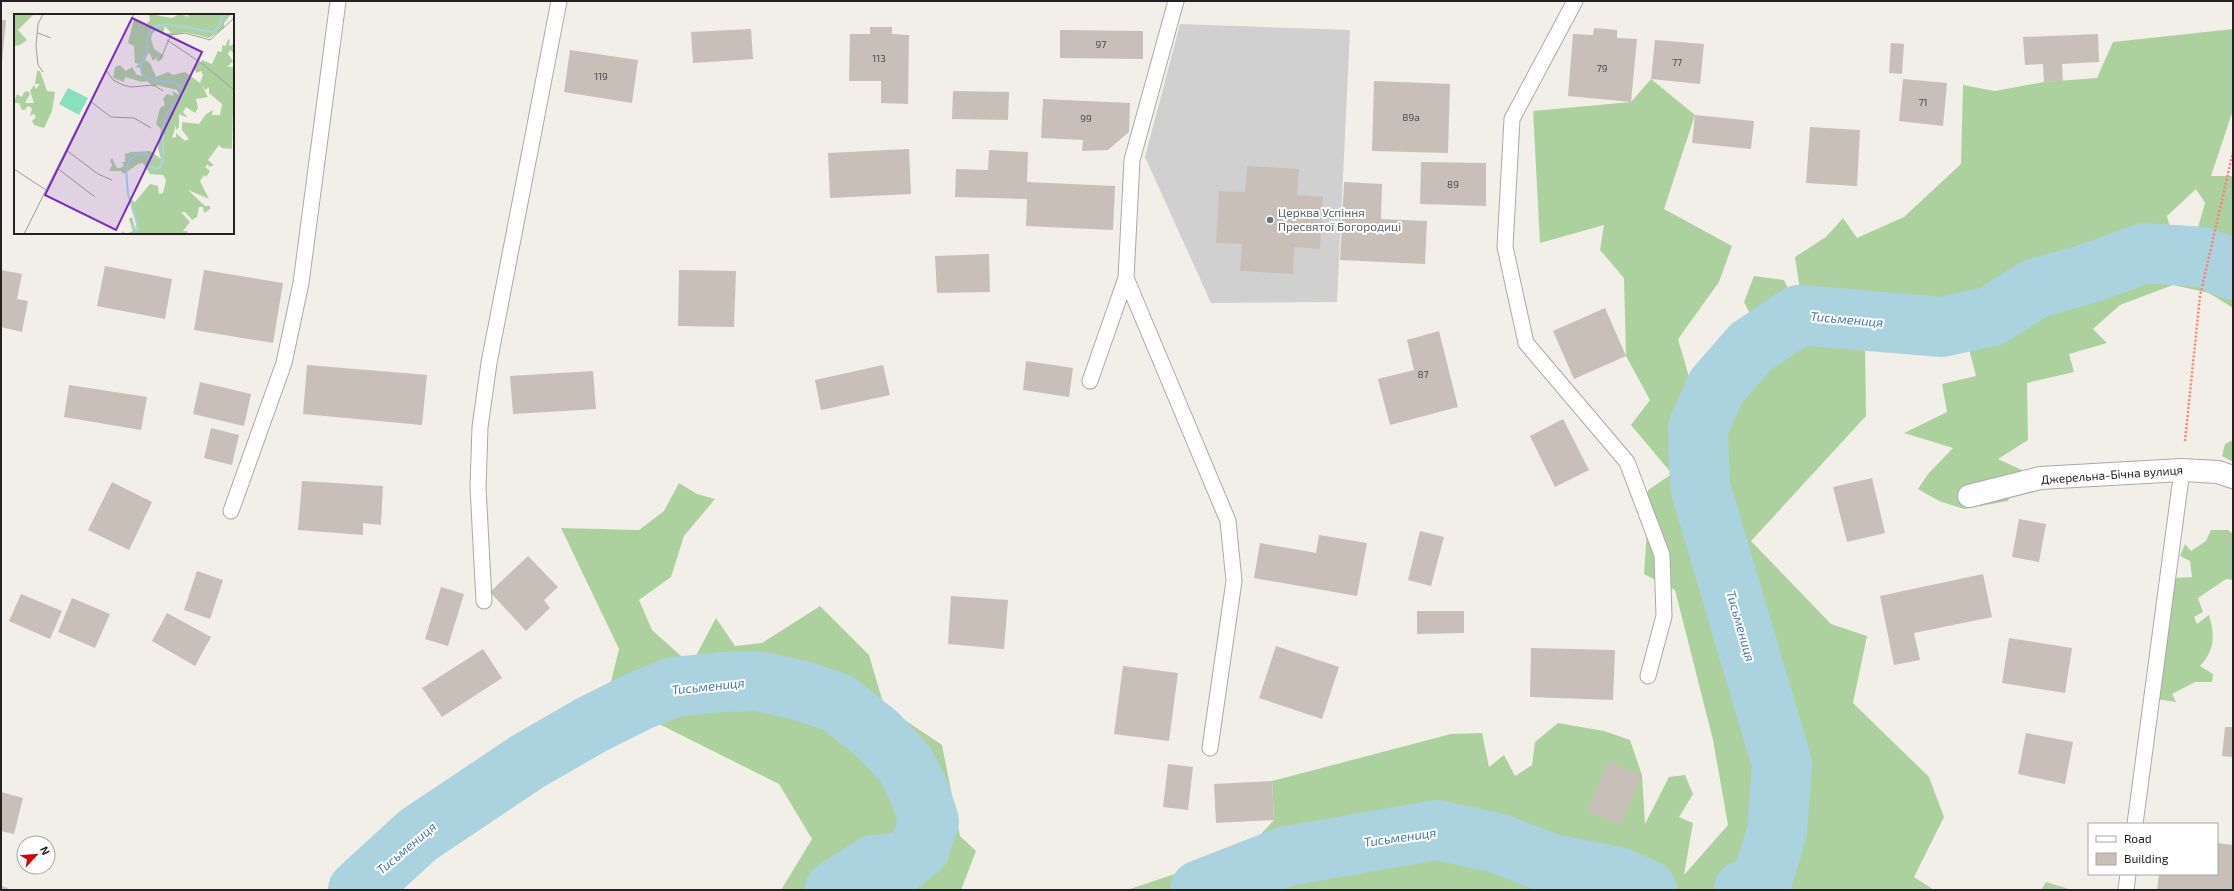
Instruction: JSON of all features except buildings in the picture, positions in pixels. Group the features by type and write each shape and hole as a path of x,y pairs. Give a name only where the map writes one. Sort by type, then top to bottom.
{"street":[{"name":"Джерельна-Бічна вулиця","path":"1969,496 2040,478 2182,470 2218,472 2233,477"}],"lane":[{"path":"231,511 284,362 301,283 338,1"},
{"path":"484,601 478,486 480,427 490,362 559,1"},
{"path":"1090,381 1126,278 1132,160 1176,1"},
{"path":"1575,1 1512,119 1505,247 1526,342 1627,462 1662,555 1664,616 1648,676"},
{"path":"1126,278 1228,521 1234,581 1210,748"},
{"path":"2135,823 2182,470"},
{"path":"2126,890 2128,875"}],"path":[{"path":"2182,470 2200,296 2233,152"}],"shaded area":[{"path":"1180,24 1350,30 1337,302 1211,303 1145,157"}],"green space":[{"path":"2233,29 2233,110 2211,176 2233,176 2233,308 2209,293 2173,285 2120,305 2093,329 2107,343 2069,354 2074,372 2027,383 2028,440 1998,459 2022,470 2008,501 1964,509 1939,501 1918,489 1928,474 1953,448 1904,433 1947,412 1942,384 1976,376 1968,345 1865,343 1866,416 1751,541 1831,624 1867,636 1853,703 1929,777 1944,817 1914,877 1934,890 1127,890 1246,850 1274,820 1272,781 1451,734 1482,733 1489,767 1504,755 1515,776 1532,765 1535,742 1558,723 1604,731 1630,740 1642,775 1645,824 1669,777 1685,775 1693,794 1679,817 1693,823 1684,875 1728,825 1713,740 1675,590 1644,574 1648,490 1672,474 1631,425 1650,400 1626,356 1624,278 1600,250 1604,225 1540,243 1533,111 1631,102 1651,79 1695,115 1664,209 1732,246 1719,282 1678,339 1694,394 1768,349 1744,302 1754,276 1784,280 1805,323 1795,257 1826,237 1843,218 1857,238 1904,217 1961,164 1963,85 1995,91 2044,82 2097,78 2113,42","holes":["2196,189 2205,203 2193,245 2173,252 2173,240 2167,216"]},
{"path":"2233,440 2233,462 2222,456 2225,444"},
{"path":"679,483 697,494 715,499 684,536 671,577 639,600 652,630 691,665 716,618 735,646 762,643 820,606 869,655 884,706 942,745 960,836 976,851 961,890 781,890 812,839 779,784 607,698 619,649 561,528 639,530 664,511"},
{"path":"2211,530 2228,530 2233,534 2233,580 2226,579 2198,598 2203,612 2194,617 2197,624 2209,615 2213,636 2211,648 2209,654 2200,666 2213,674 2212,682 2195,682 2172,694 2176,702 2157,699 2172,578 2192,577 2190,561 2180,556 2185,544 2191,551 2206,541"},
{"path":"2046,882 2072,890 2041,890"}],"waterway":[{"name":"Тисьмениця","path":"1744,890 1761,884 1777,832 1782,764 1700,486 1698,428 1716,387 1751,347 1799,315 1942,327 1992,316 2034,289 2090,273 2145,253 2203,257 2233,270"},
{"name":"Тисьмениця","path":"358,890 418,835 527,762 591,725 639,701 674,687 721,682 757,681 800,690 838,703 877,734 905,764 919,791 929,821 920,848 901,863 874,865 835,890"},
{"name":"Тисьмениця","path":"1200,890 1287,856 1437,830 1497,843 1552,864 1618,877 1647,890"}],"place":[{"name":"Церква Успіння Пресвятої Богородиці","path":"1270,220"}]}
